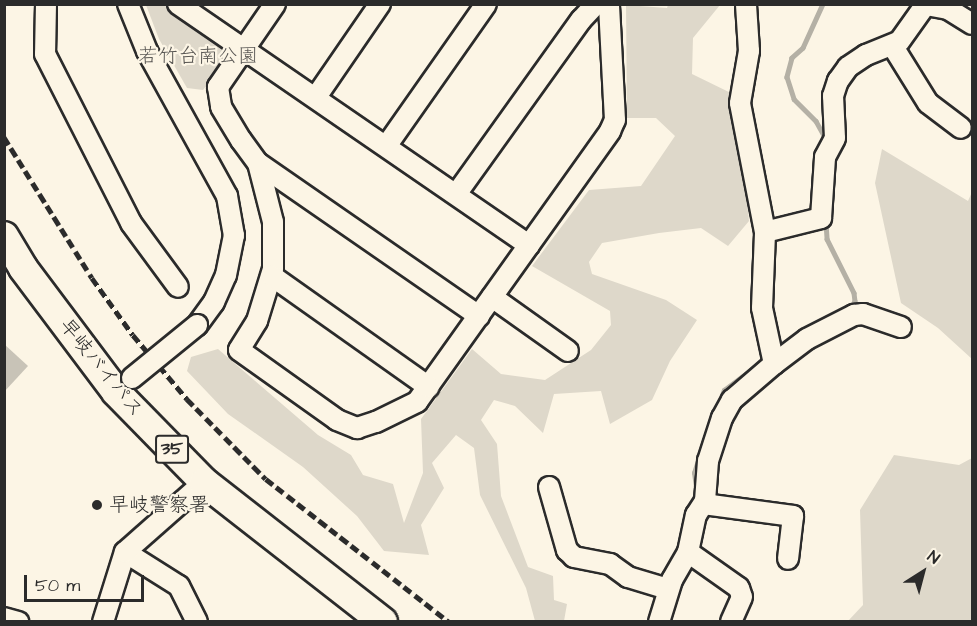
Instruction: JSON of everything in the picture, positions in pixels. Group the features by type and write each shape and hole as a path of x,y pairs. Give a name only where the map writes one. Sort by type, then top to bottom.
{"highway":[{"name":"早岐バイパス","path":"4,236 23,268 204,482 383,621"}],"street":[{"path":"46,4 45,54 131,223 178,287"},
{"path":"124,385 197,325 214,302 226,275 234,235 227,196 147,51 128,4"},
{"path":"178,4 529,245"},
{"path":"275,4 218,87 221,107 258,164 273,222 272,276 257,321 239,350 337,420 357,428 417,402 615,120 609,4"},
{"path":"316,97 380,4"},
{"path":"387,146 486,4"},
{"path":"457,194 581,20 596,4"},
{"path":"746,4 749,51 741,102 765,232 762,308 774,364"},
{"path":"765,232 821,218 830,149 833,96 838,81 848,67 866,55 898,42 926,5 948,9 972,24"},
{"path":"892,45 928,103 961,128"},
{"path":"258,164 479,316"},
{"path":"272,276 429,387"},
{"path":"492,297 568,351"},
{"path":"659,621 668,589 695,555 708,461 722,418 732,400 807,339 854,315 863,314 901,327"},
{"path":"103,621 125,552 204,482"},
{"path":"549,487 567,550 574,557 610,564 628,577 668,589"},
{"path":"701,508 711,505 793,516 788,559"},
{"path":"125,552 137,556 179,586 198,621"},
{"path":"695,555 740,588 742,597 731,621"},
{"path":"4,618 18,621"}],"green space":[{"name":"若竹台南公園","path":"146,5 169,5 226,44 230,56 203,90 187,88 159,39"},
{"path":"626,5 667,8 668,5 720,5 693,38 692,74 735,95 749,221 728,246 701,228 602,243 589,262 592,274 666,300 697,320 670,361 652,400 610,424 601,391 554,394 543,433 515,406 494,400 481,420 497,444 501,496 528,567 553,576 554,600 567,604 564,621 535,621 526,588 480,495 474,448 456,435 432,463 444,488 421,525 429,555 384,551 357,516 303,467 228,414 187,371 191,357 218,349 318,435 351,455 363,475 393,484 404,523 423,473 421,419 472,349 501,374 545,380 591,350 611,325 610,311 532,266 589,190 641,186 675,136 656,118 627,118"},
{"path":"882,149 968,201 972,192 972,359 938,328 901,303 875,183"},
{"path":"894,455 959,465 972,458 972,621 848,621 863,605 860,510"}],"building":[{"path":"4,344 28,366 4,392"}],"waterway":[{"path":"823,4 803,48 792,58 787,77 794,99 816,121 827,141"},
{"path":"826,223 827,239 854,293 855,301 851,308"},
{"path":"717,408 724,390 764,360"},
{"path":"697,494 694,473 706,435"},
{"path":"697,552 701,535"}],"railway":[{"path":"4,137 92,278 133,335 187,399 266,479 449,622"}],"place":[{"name":"早岐警察署","path":"97,505"}]}
